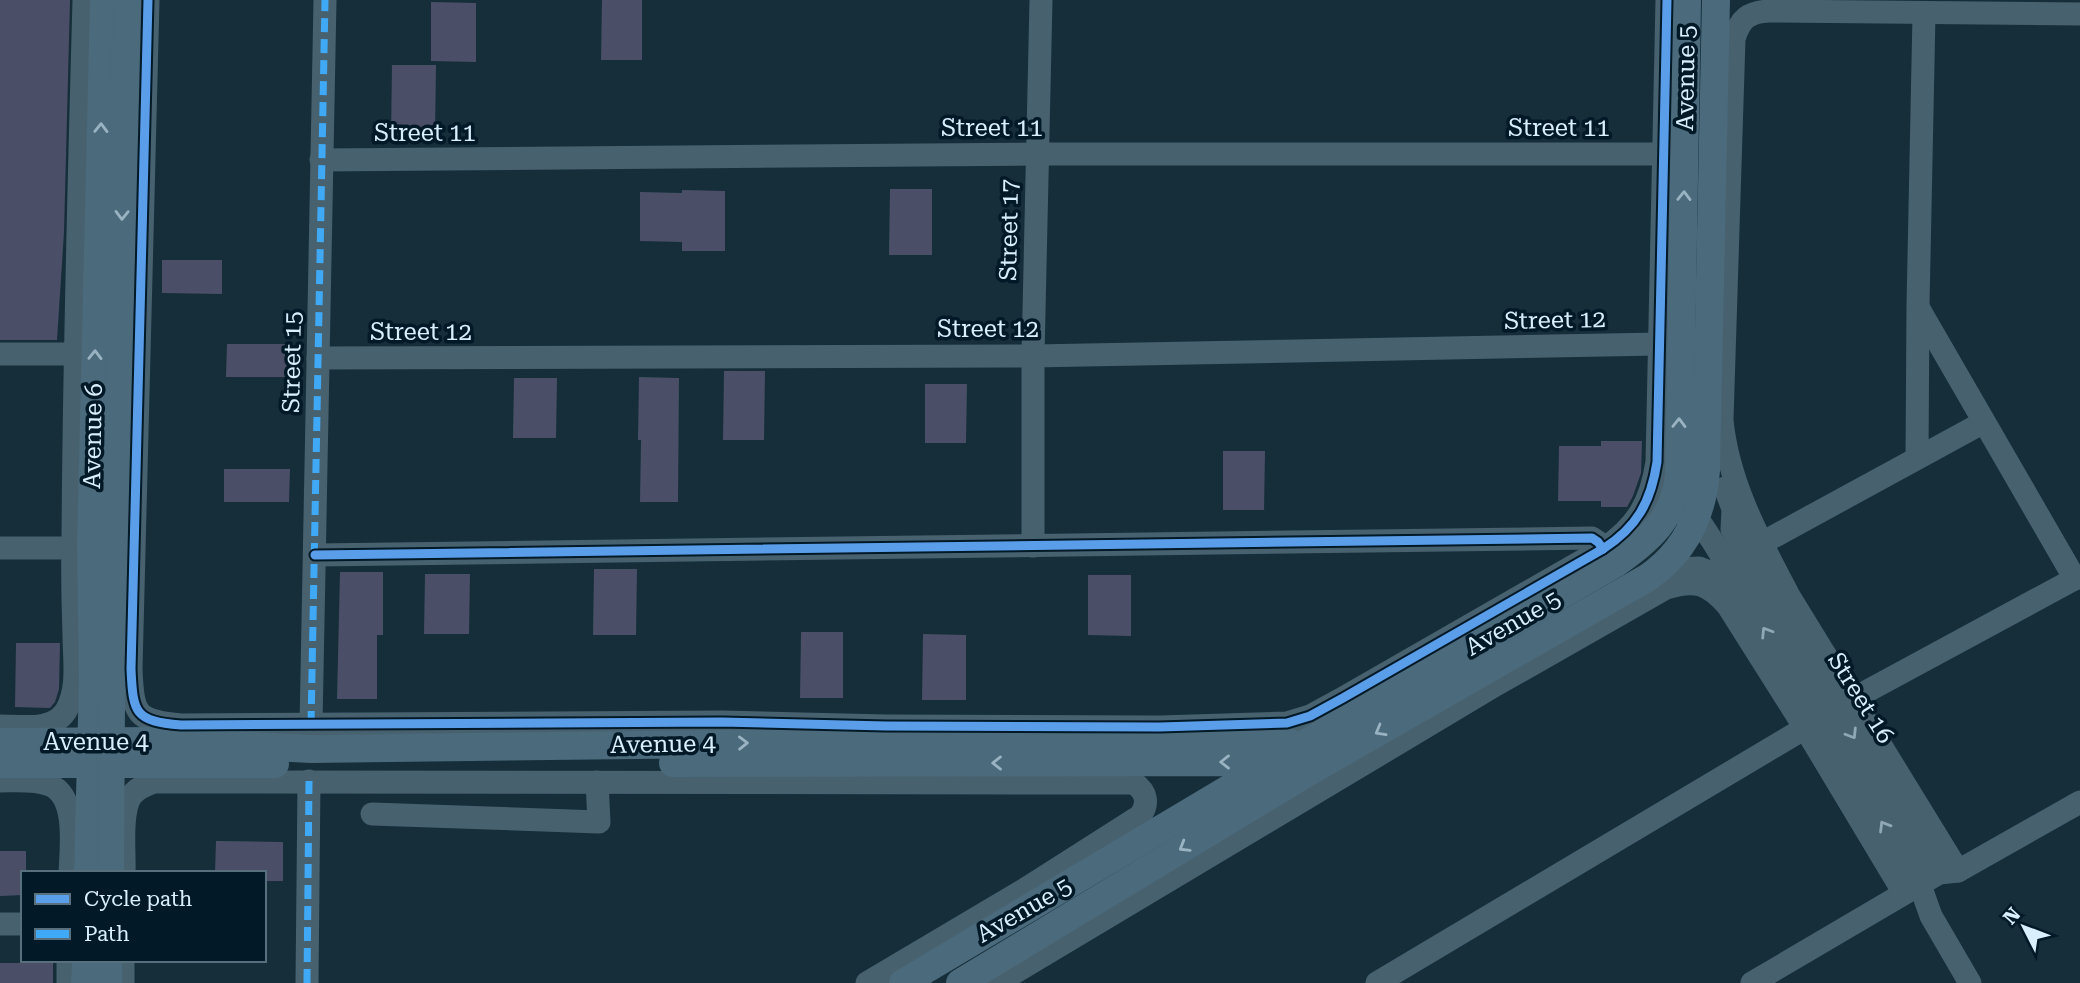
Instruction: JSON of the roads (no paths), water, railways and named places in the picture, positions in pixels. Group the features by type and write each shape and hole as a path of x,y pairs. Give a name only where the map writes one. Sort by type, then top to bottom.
{"main road":[{"name":"Avenue 6","path":"102,683 91,545 104,0"},
{"name":"Avenue 6","path":"88,871 99,824 127,0"},
{"name":"Avenue 5","path":"1304,759 1486,671 1658,570 1682,542 1686,505 1687,0"},
{"name":"Avenue 5","path":"960,983 1304,759 1473,645 1615,564 1643,544 1686,505 1706,445 1716,0"},
{"path":"102,683 124,717 169,753 124,785 99,824 64,775 24,766 66,730 102,683"},
{"name":"Avenue 4","path":"169,753 803,743 1276,740 1285,741 1304,759"},
{"name":"Avenue 4","path":"0,742 24,766 101,753 1257,762 1272,779"},
{"name":"Avenue 5","path":"903,983 1272,779"},
{"name":"Avenue 6","path":"99,824 110,871"},
{"path":"85,983 86,962"},
{"path":"108,962 108,983"}],"street":[{"path":"84,0 74,354 73,548 102,683"},
{"path":"102,683 148,0"},
{"name":"Street 15","path":"311,725 325,0"},
{"name":"Street 17","path":"1033,546 1032,356 1041,0"},
{"path":"169,753 311,725 722,722 886,726 1160,727 1287,723 1310,716 1603,549 1622,535 1642,513 1654,481 1657,462 1667,0"},
{"path":"1745,540 1724,442 1722,420 1734,39 1738,28 1744,19 1756,12 2080,14"},
{"path":"1917,457 1917,306 1924,14"},
{"name":"Street 11","path":"321,160 1037,153 1664,154"},
{"path":"1377,983 1828,713 2078,577 1917,306"},
{"name":"Street 12","path":"318,358 1032,356 1659,344"},
{"path":"0,354 74,354"},
{"path":"1745,540 1984,422"},
{"name":"Avenue 5","path":"1706,445 1745,540"},
{"path":"1686,505 1721,514 1745,540"},
{"name":"Street 16","path":"1686,505 1708,534 1735,582 1828,713 1930,881"},
{"path":"315,555 1592,538 1603,549"},
{"name":"Street 16","path":"1745,540 1828,713"},
{"path":"0,548 73,548"},
{"path":"1658,570 1699,568 1735,582"},
{"path":"997,983 1494,687 1666,588 1683,583 1695,584 1717,594 1828,713 1930,881 1931,916 1962,980"},
{"path":"1473,645 1486,671"},
{"path":"0,726 46,725 57,721 69,706 102,683"},
{"path":"169,753 309,781 1134,783 1144,793 1146,801 1140,816 1027,888 867,983"},
{"path":"307,983 309,781"},
{"path":"372,814 599,822 597,782"},
{"path":"1752,983 1930,881 2080,802"},
{"path":"71,871 99,824"},
{"path":"99,824 123,871"},
{"path":"0,924 21,924"},
{"path":"68,962 68,983"},
{"path":"123,962 123,983"}]}
